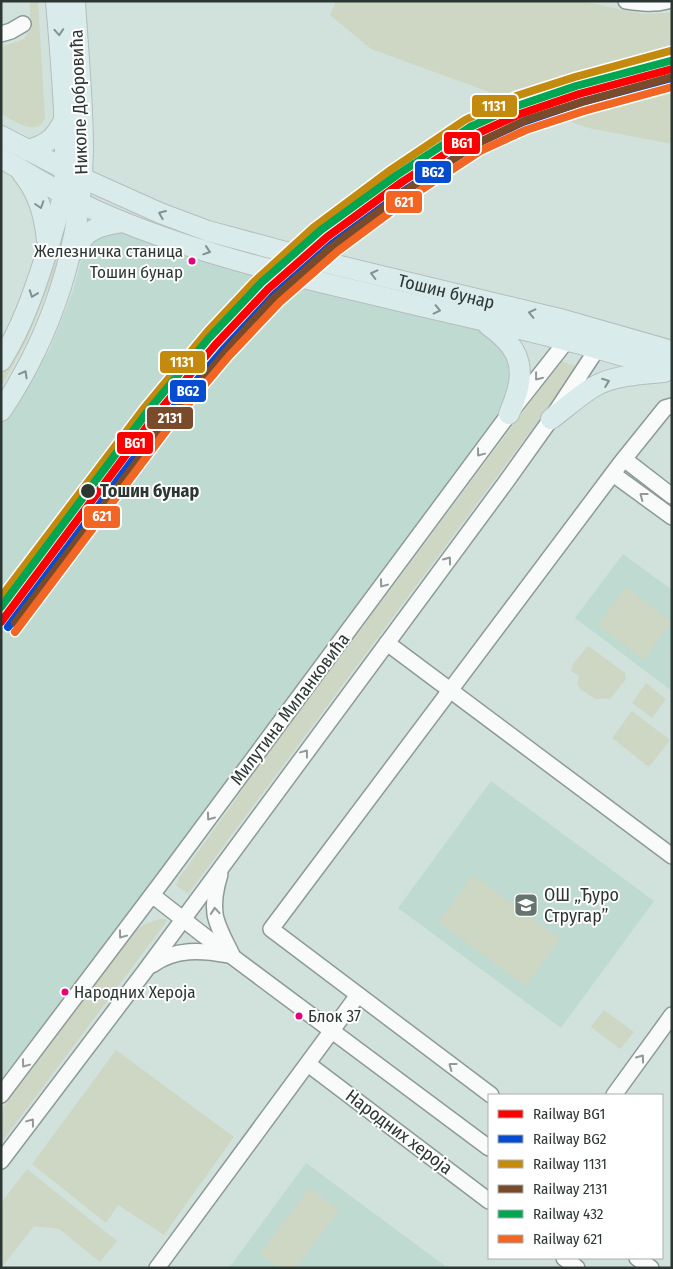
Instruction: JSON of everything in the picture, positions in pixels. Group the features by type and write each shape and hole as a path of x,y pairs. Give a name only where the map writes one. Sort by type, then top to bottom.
{"main road":[{"name":"Николе Добровића","path":"56,1 64,118 73,174 72,199"},
{"name":"Николе Добровића","path":"73,174 83,149 75,1"},
{"path":"27,150 47,142 58,131 64,118"},
{"name":"Тошин бунар","path":"1,136 73,174 208,232 580,324 603,341 672,371"},
{"path":"10,163 28,180 37,195 42,207 48,247"},
{"name":"Тошин бунар","path":"10,163 72,199 122,222 222,256 311,280 567,341 603,341 672,351"},
{"path":"1,361 9,349 26,313 48,247 72,199"},
{"path":"1,411 28,367 43,336 63,284 71,254 72,199"},
{"path":"71,254 92,230 122,222"},
{"path":"482,321 502,335 512,345 518,358 520,368 519,382 509,414"},
{"path":"551,419 587,392 612,379 672,371"}],"street":[{"path":"626,1 649,4 667,1"},
{"path":"1,34 23,24"},
{"name":"Милутина Миланковића","path":"1,1095 152,896 509,414 580,324"},
{"path":"1,1161 145,971 387,643 551,419 603,341"},
{"path":"490,1094 271,929 624,459 665,408 672,406"},
{"path":"624,459 672,496"},
{"path":"613,474 672,518"},
{"path":"387,643 672,856"},
{"path":"224,863 217,883 215,914 232,956"},
{"path":"152,896 488,1147"},
{"path":"145,971 159,960 182,952 200,951 232,956"},
{"path":"157,1268 358,995"},
{"path":"615,1094 672,1015"},
{"name":"Народних хероја","path":"308,1064 488,1200"},
{"path":"565,1259 577,1268"},
{"path":"639,1259 651,1268"}],"shaded area":[{"path":"30,1 38,1 45,117 37,127 25,126 1,114 1,47 24,39 30,27"},
{"path":"336,1 582,1 643,14 672,11 672,144 588,128 371,49 330,15"},
{"path":"59,221 66,224 52,278 27,340 1,387 1,369"},
{"path":"107,227 488,331 514,358 510,397 487,431 1,1086 1,417 49,351 73,291 86,242"},
{"path":"561,361 578,367 188,894 176,885 179,878 246,783"},
{"path":"623,554 672,590 672,691 575,618"},
{"path":"626,587 672,622 644,660 598,625"},
{"path":"587,647 590,647 625,673 626,679 610,699 595,699 580,689 577,683 579,676 571,671 573,664"},
{"path":"646,683 666,699 652,718 632,703"},
{"path":"632,711 670,740 649,767 612,738"},
{"name":"ОШ „Ђуро Стругар”","path":"491,781 654,901 561,1028 398,908"},
{"path":"473,875 560,939 526,986 439,922"},
{"path":"160,919 167,921 1,1143 1,1111 135,931 145,924"},
{"path":"604,1010 634,1032 620,1049 591,1027"},
{"path":"116,1050 234,1137 164,1235 118,1205 106,1223 32,1164"},
{"path":"306,1163 448,1268 229,1268"},
{"path":"27,1169 117,1241 100,1262 59,1229 34,1226 1,1268 1,1203"},
{"path":"309,1188 339,1210 296,1268 278,1268 260,1254"}],"rail line":[{"name":"1131","path":"1,597 145,407 208,331 254,282 313,228 392,169 465,120 516,96 575,77 670,51"},
{"name":"432","path":"1,607 148,411 209,338 262,282 321,230 397,175 470,127 517,106 576,86 670,61"},
{"name":"BG1","path":"1,622 155,416 216,344 268,289 327,237 402,182 474,135 520,114 579,94 672,69"},
{"name":"2131","path":"15,623 166,423 228,349 272,300 329,249 407,190 478,143 526,120 672,77"},
{"name":"BG2","path":"8,627 162,421 223,350 274,295 332,244 407,189 478,143 523,122 582,102 672,78"},
{"name":"621","path":"15,632 169,427 229,356 280,302 338,251 412,196 482,150 526,130 584,111 672,87"}],"place":[{"name":"Железничка станица Тошин бунар","path":"192,261"},
{"name":"Тошин бунар","path":"88,491"},
{"name":"ОШ „Ђуро Стругар”","path":"526,905"},
{"name":"Народних Хероја","path":"65,992"},
{"name":"Блок 37","path":"299,1016"}]}
